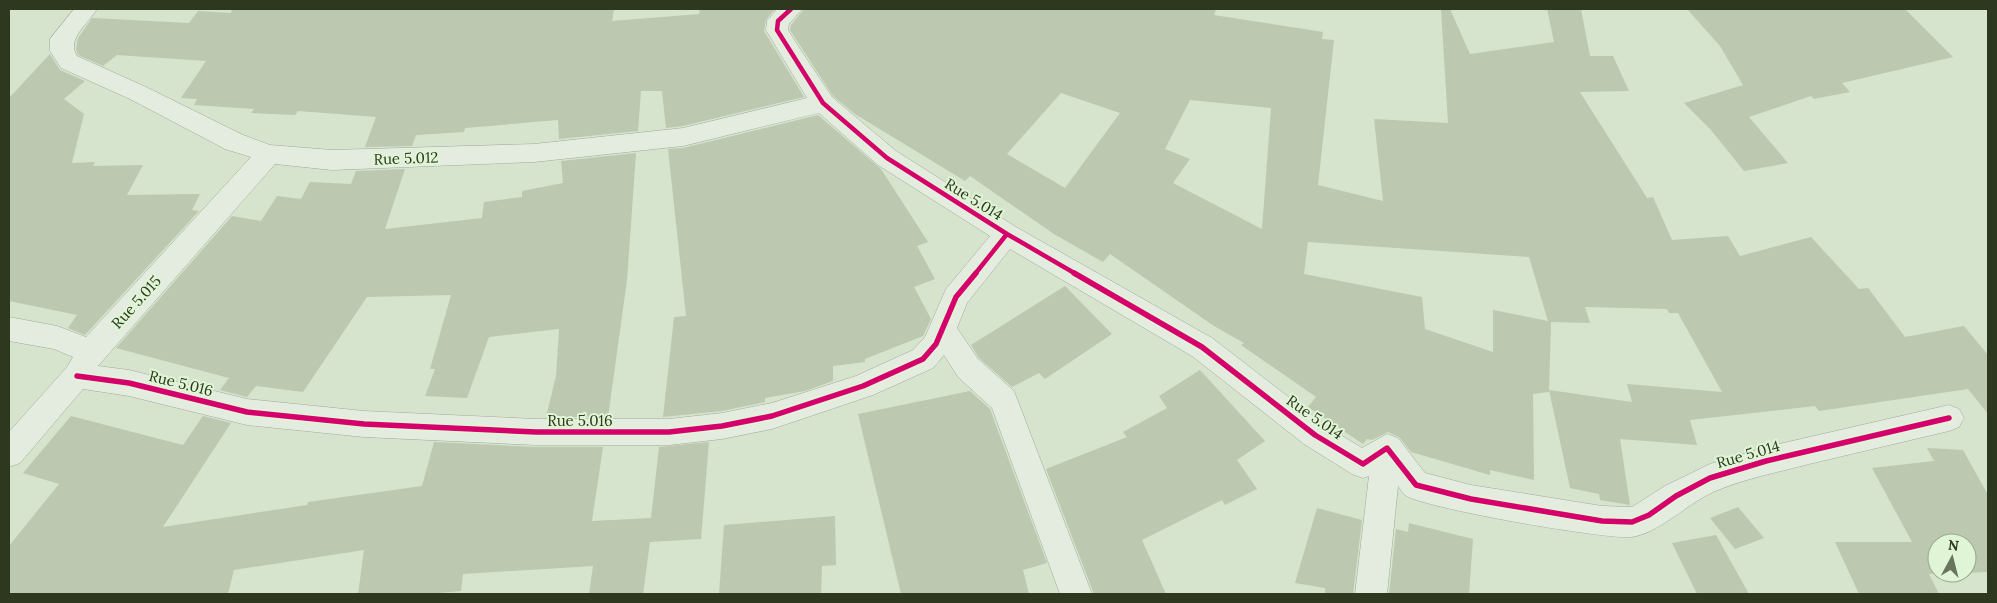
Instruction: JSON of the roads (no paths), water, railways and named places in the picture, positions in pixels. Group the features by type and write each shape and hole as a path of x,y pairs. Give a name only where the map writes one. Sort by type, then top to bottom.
{"street":[{"name":"Rue 5.012","path":"86,9 62,39 62,51 69,62 138,93 234,142 269,154 332,160 534,153 683,137 824,103"},
{"name":"Rue 5.014","path":"791,9 778,21 778,30 789,51 824,103 887,158 1007,234 1202,347 1315,435 1363,464 1387,448 1416,485 1471,499 1602,521 1632,522 1649,515 1676,496 1710,478 1766,461 1949,418"},
{"name":"Rue 5.015","path":"9,453 84,364 269,154"},
{"name":"Rue 5.016","path":"84,364 129,383 247,412 364,424 536,432 669,432 722,426 772,416 863,386 923,359 932,351 956,297 1007,234"},
{"path":"9,329 57,338 84,364"},
{"path":"942,330 968,368 1004,400 1076,594"},
{"path":"1371,594 1387,448"}]}
